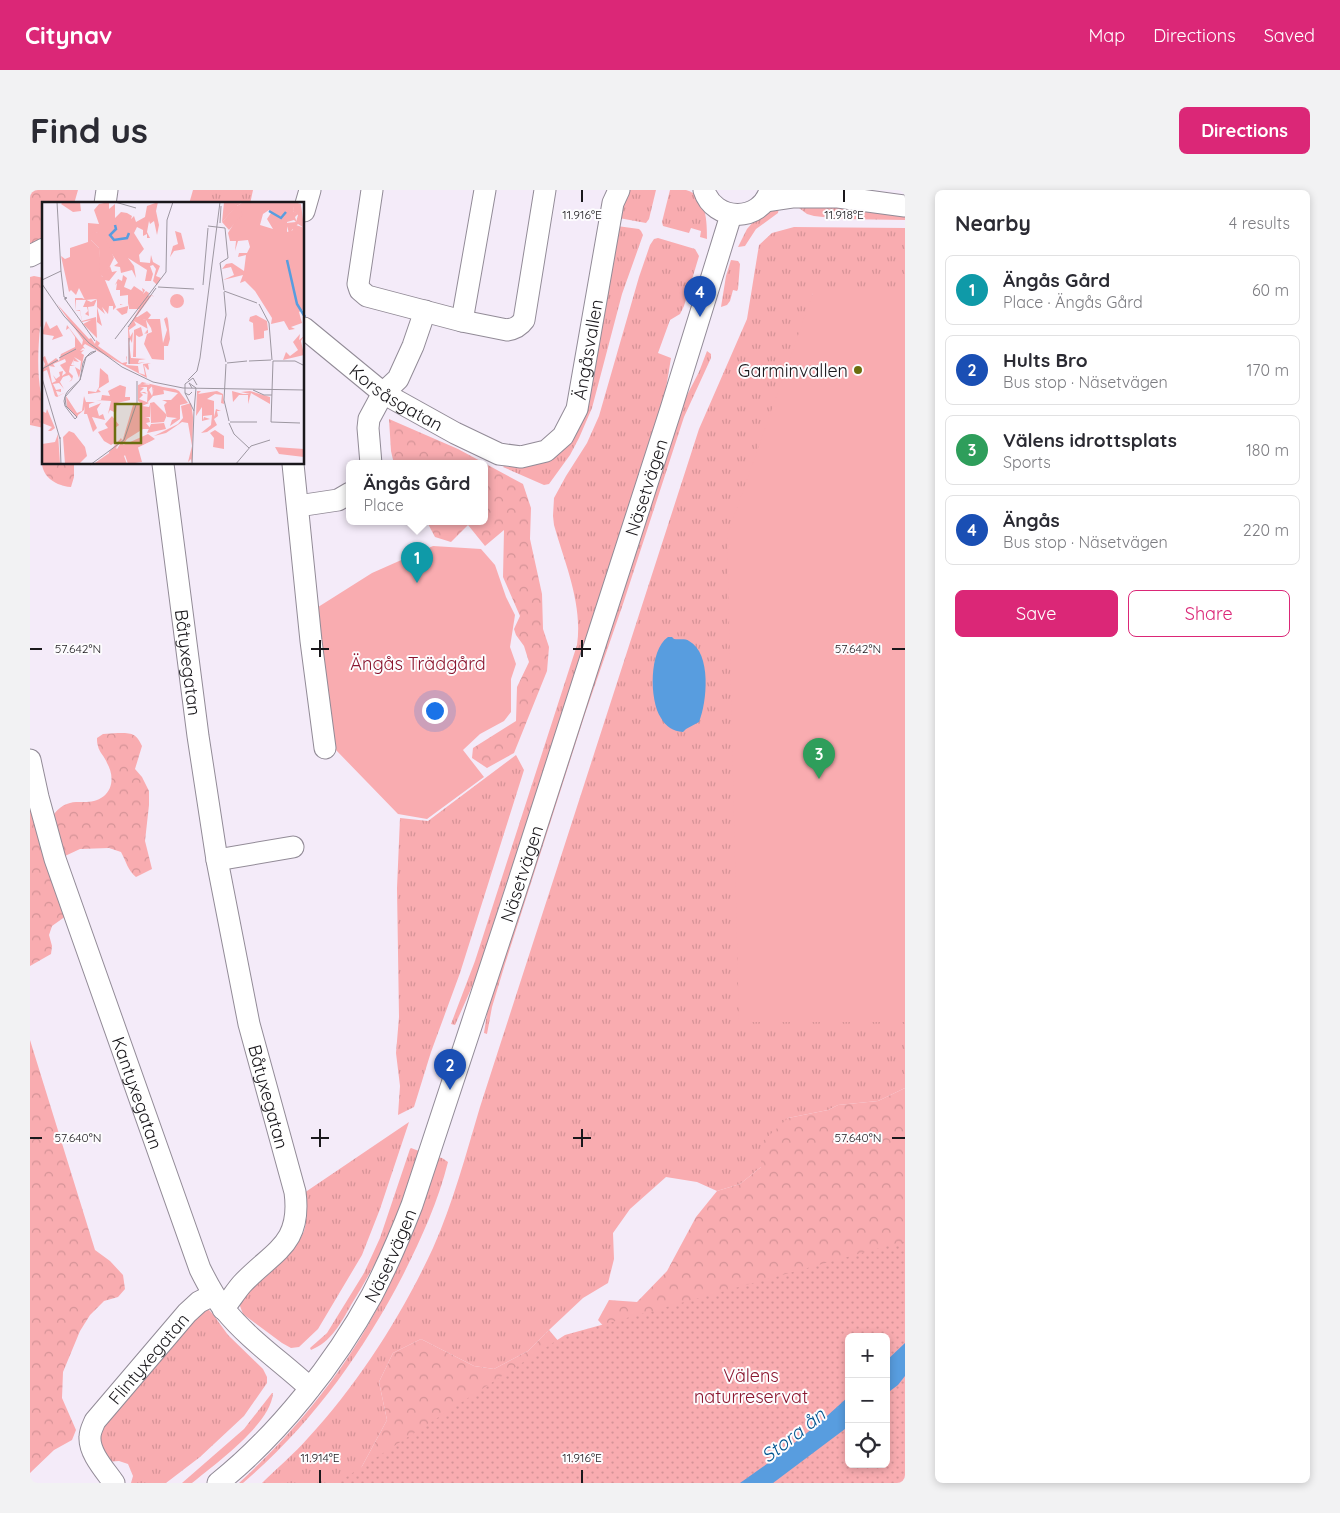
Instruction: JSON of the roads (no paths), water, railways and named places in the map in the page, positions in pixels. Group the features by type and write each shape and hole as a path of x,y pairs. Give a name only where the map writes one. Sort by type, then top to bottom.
{"street":[{"path":"305,208 310,190"},
{"path":"372,190 358,284 360,290 368,296 462,321 506,330 514,329 521,325 524,320 545,190"},
{"path":"462,321 485,190"},
{"name":"Ängåsvallen","path":"499,454 521,457 546,451 563,436 577,409 613,202 619,190"},
{"path":"704,190 712,204 721,211 740,215 750,213 758,208 767,196 838,197 905,206"},
{"path":"818,190 838,197"},
{"name":"Näsetvägen","path":"218,1483 242,1464 278,1427 310,1388 346,1338 371,1296 393,1253 412,1205 516,890 671,409 731,214"},
{"path":"30,256 42,250"},
{"path":"370,460 369,419 383,392 398,379 413,346 425,311"},
{"name":"Korsåsgatan","path":"305,329 383,392 455,433 499,454"},
{"name":"Båtyxegatan","path":"163,465 198,736 217,860 249,1024 297,1208 290,1235 279,1250 242,1284 218,1302"},
{"path":"293,465 311,641 325,748"},
{"path":"298,506 338,500 346,495"},
{"name":"Kantyxegatan","path":"30,760 58,869 200,1269 218,1302 254,1340 310,1388"},
{"path":"217,860 293,847"},
{"name":"Flintyxegatan","path":"114,1483 91,1447 90,1436 96,1422 187,1313 199,1302 218,1302"}],"water":[{"path":"668,637 684,639 696,647 701,656 706,679 704,703 699,722 683,732 673,730 665,724 654,700 654,664 662,643"},
{"path":"905,1343 905,1376 890,1391 890,1378 890,1357"},
{"path":"845,1400 845,1429 773,1483 740,1483 796,1442"}],"place":[{"name":"Ängås","path":"700,317"},
{"name":"Garminvallen","path":"858,370"},
{"name":"Ängås Gård","path":"417,583"},
{"name":"Välens idrottsplats","path":"819,779"},
{"name":"Hults Bro","path":"450,1090"}],"park label":[{"name":"Ängås Trädgård","path":"418,663"},
{"name":"Välens naturreservat","path":"751,1385"}],"water label":[{"name":"Stora ån","path":"793,1435"}]}
